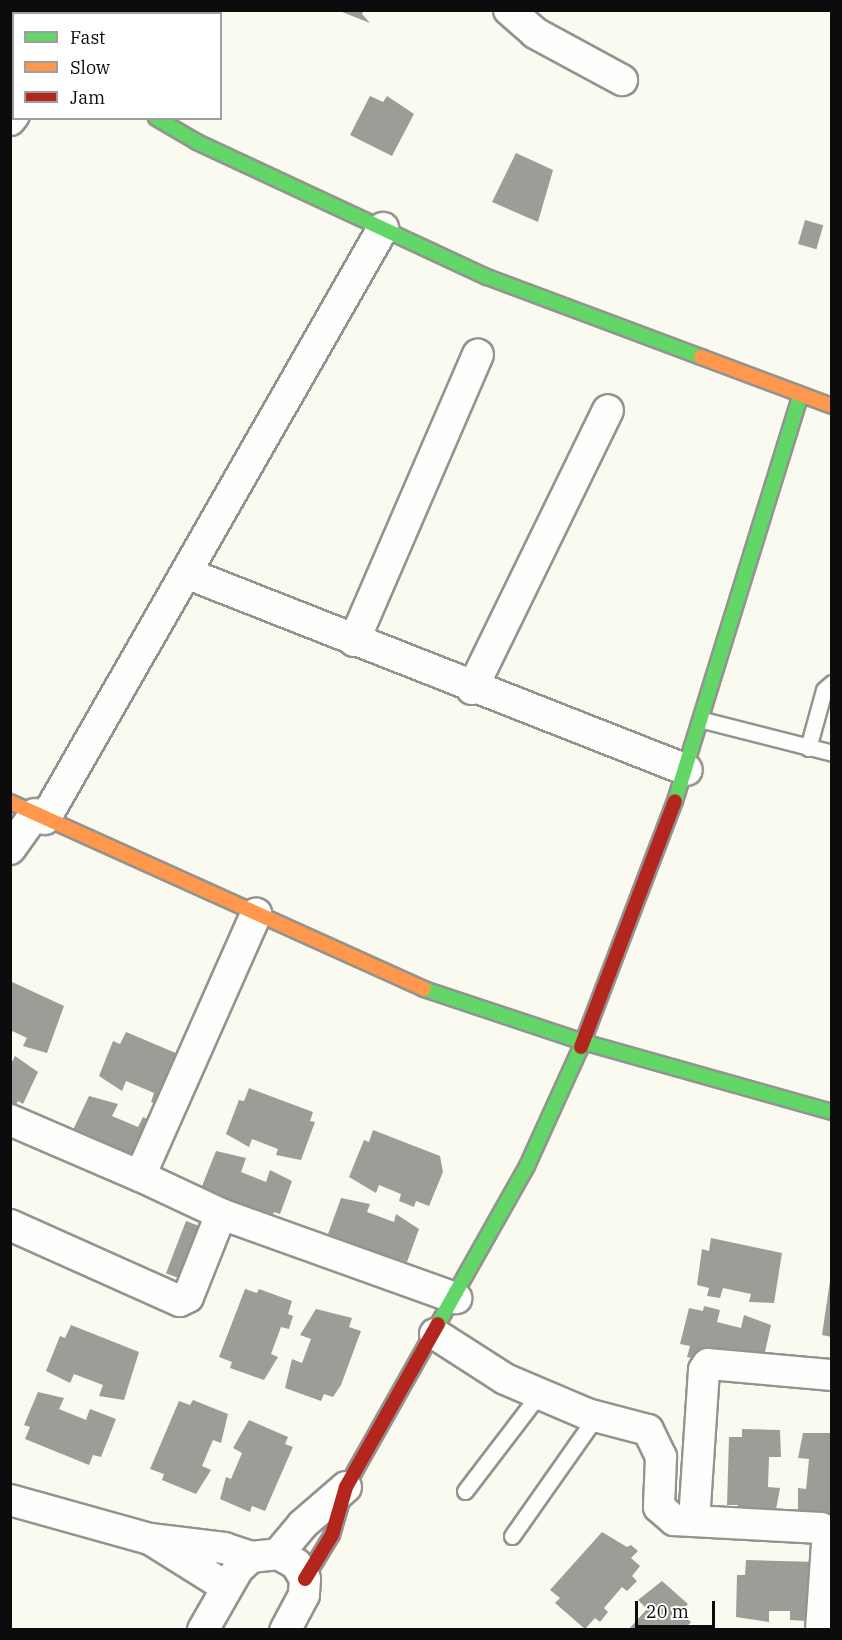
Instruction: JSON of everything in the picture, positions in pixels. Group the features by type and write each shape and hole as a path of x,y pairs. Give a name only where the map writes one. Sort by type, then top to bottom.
{"street":[{"path":"509,10 535,33 622,80"},
{"path":"160,120 488,277 800,398 831,406"},
{"path":"10,849 30,812 186,573 383,228"},
{"path":"354,641 478,355"},
{"path":"285,1629 304,1595 305,1579 332,1535 346,1487 456,1298 527,1166 583,1042 687,770 800,398"},
{"path":"472,689 608,410"},
{"path":"186,573 472,689 687,770"},
{"path":"30,812 398,980 583,1042 831,1112"},
{"path":"140,1176 256,914"},
{"path":"10,1120 221,1214 456,1298"},
{"path":"10,1225 180,1301 188,1298 221,1214"},
{"path":"435,1334 505,1379 597,1415 639,1426 655,1437 661,1457 659,1507 674,1520 830,1532 821,1629"},
{"path":"694,1521 704,1370 708,1364 831,1375"},
{"path":"203,1629 225,1586 265,1556 346,1487"},
{"path":"10,1500 150,1539 224,1548 296,1564 305,1579"},
{"path":"150,1539 225,1586"}],"lane":[{"path":"808,748 824,690 831,684"},
{"path":"703,720 831,753"},
{"path":"465,1491 540,1393"},
{"path":"512,1536 597,1415"}],"building":[{"path":"337,10 364,10 362,14 370,23"},
{"path":"370,96 383,102 387,96 414,114 392,156 350,135"},
{"path":"516,153 553,170 538,222 492,202"},
{"path":"805,220 823,225 816,249 798,244"},
{"path":"10,981 64,1006 47,1053 23,1046 27,1038 10,1030"},
{"path":"126,1032 190,1059 160,1106 151,1102 154,1093 126,1081 122,1091 99,1076 113,1041 120,1044"},
{"path":"15,1056 38,1072 23,1104 18,1101 10,1115 10,1066"},
{"path":"249,1088 313,1112 310,1121 315,1122 301,1160 276,1155 278,1149 252,1139 249,1147 226,1134 239,1100 244,1101"},
{"path":"89,1096 118,1104 112,1116 138,1127 143,1117 155,1123 144,1160 76,1144 81,1134 73,1130"},
{"path":"373,1130 440,1156 443,1172 429,1206 416,1201 414,1207 399,1201 401,1194 379,1185 376,1193 349,1177 364,1140 369,1142"},
{"path":"216,1151 246,1158 241,1172 266,1182 270,1170 292,1181 280,1214 274,1212 268,1226 200,1191"},
{"path":"341,1198 370,1204 367,1212 394,1222 396,1214 419,1229 407,1262 401,1260 397,1271 332,1248 336,1237 328,1234"},
{"path":"186,1221 204,1228 184,1280 166,1273"},
{"path":"711,1238 782,1253 774,1303 749,1302 751,1294 723,1288 720,1298 707,1296 709,1288 697,1285 702,1249 709,1251"},
{"path":"830,1281 832,1281 832,1337 822,1335"},
{"path":"245,1289 257,1293 259,1289 292,1301 288,1314 293,1316 289,1329 281,1327 271,1354 278,1357 264,1380 230,1368 232,1362 219,1357"},
{"path":"704,1306 720,1310 717,1322 741,1328 744,1315 771,1325 763,1361 754,1372 687,1357 690,1346 680,1344 689,1308 703,1311"},
{"path":"316,1309 352,1318 349,1327 361,1331 341,1385 333,1397 324,1394 321,1401 285,1388 292,1359 302,1363 311,1339 300,1335"},
{"path":"71,1325 139,1352 124,1400 99,1396 103,1385 74,1374 70,1383 46,1371 60,1336 65,1338"},
{"path":"38,1392 64,1398 59,1409 86,1420 90,1409 116,1419 101,1457 93,1455 89,1465 25,1439 30,1427 24,1425"},
{"path":"193,1400 228,1414 221,1443 213,1440 202,1466 211,1470 196,1494 162,1480 164,1474 150,1469 179,1401 190,1405"},
{"path":"249,1420 288,1437 285,1444 293,1447 265,1511 252,1506 250,1512 220,1499 226,1477 231,1479 242,1453 233,1448"},
{"path":"742,1429 780,1430 781,1457 769,1457 768,1487 780,1488 775,1515 738,1514 738,1505 727,1505 729,1437 742,1437"},
{"path":"803,1433 832,1433 832,1517 798,1512 798,1488 806,1489 809,1459 798,1458"},
{"path":"602,1532 627,1547 631,1545 638,1551 631,1558 640,1566 632,1576 637,1581 627,1591 622,1587 604,1608 608,1612 600,1622 595,1618 585,1629 555,1603 560,1598 550,1590"},
{"path":"746,1560 817,1562 807,1621 790,1620 790,1611 769,1611 769,1622 736,1617 737,1575 745,1575"},
{"path":"662,1581 688,1604 680,1612 691,1622 684,1630 628,1630 647,1609 638,1600"}],"traffic: fast":[{"path":"159,120 197,142 487,277 701,357"},
{"path":"675,801 800,398"},
{"path":"424,989 583,1042 832,1112"},
{"path":"438,1324 527,1166 581,1047"}],"traffic: slow":[{"path":"701,357 832,406"},
{"path":"10,802 424,989"}],"traffic: jam":[{"path":"581,1047 675,801"},
{"path":"305,1579 332,1535 346,1487 438,1324"}]}
